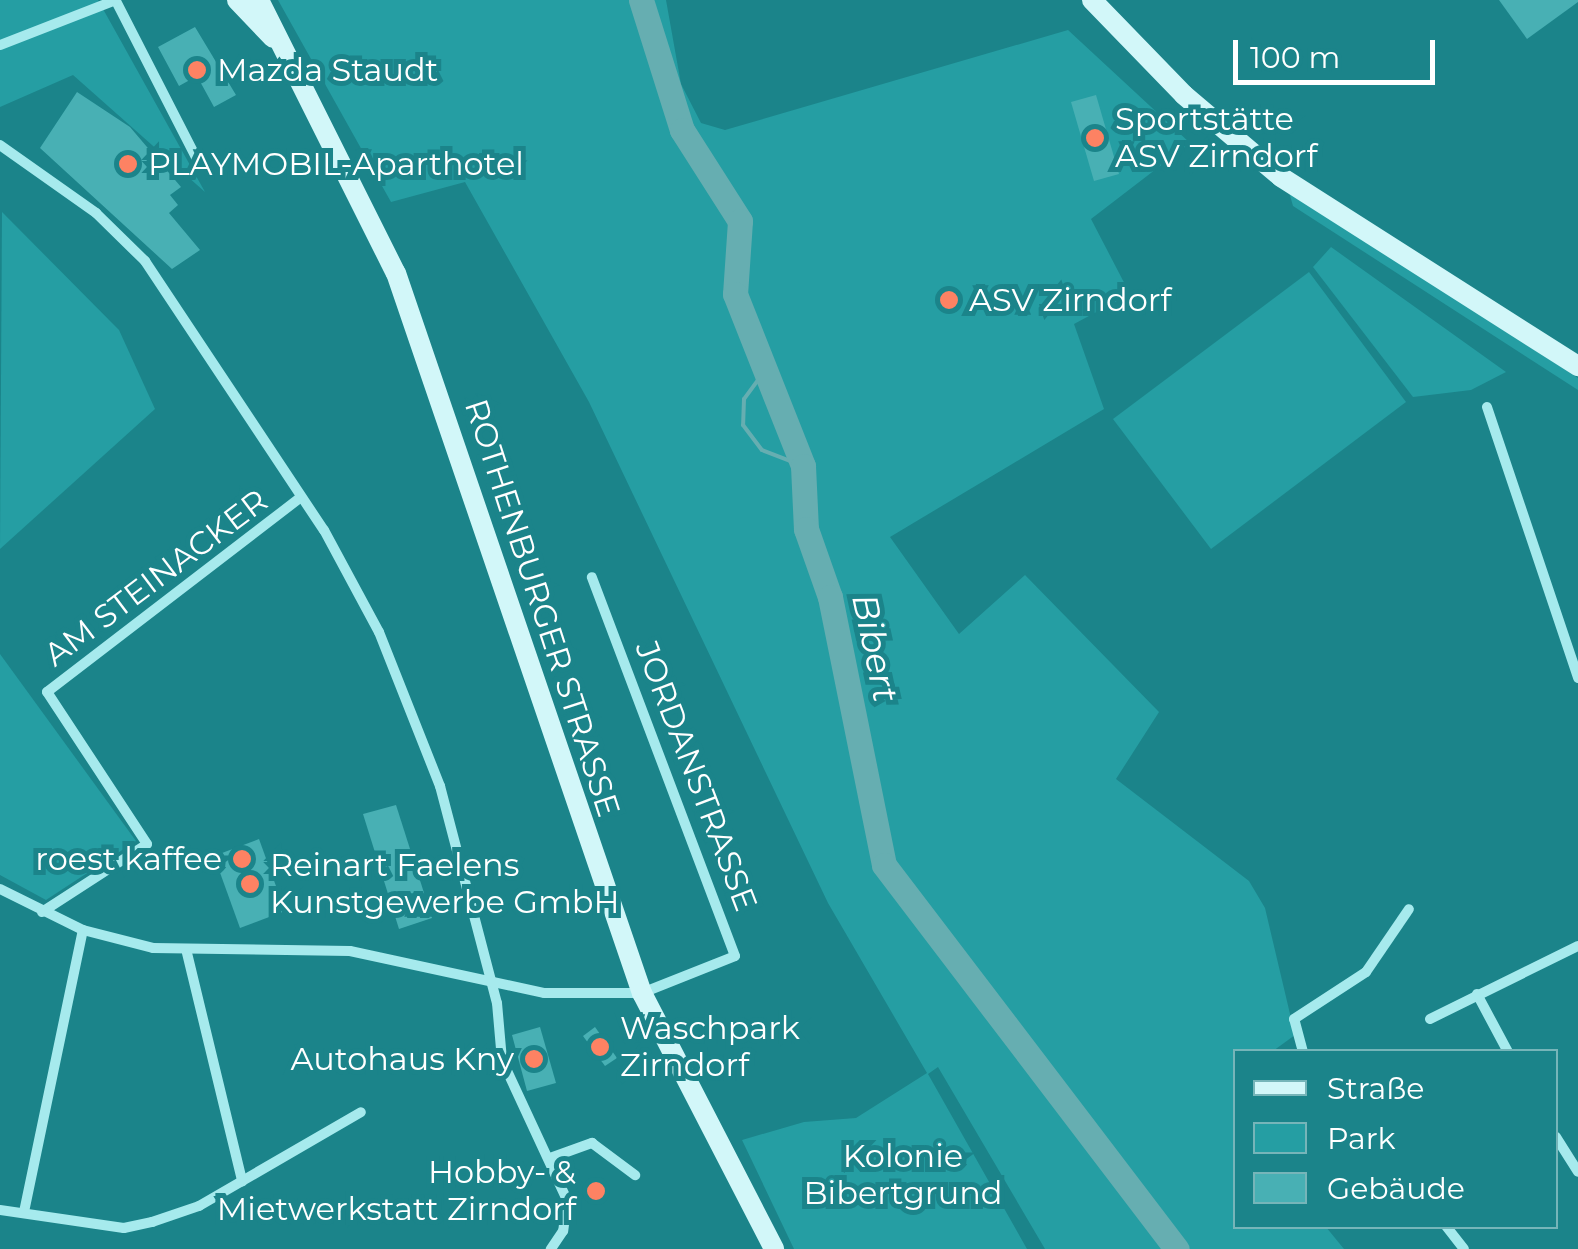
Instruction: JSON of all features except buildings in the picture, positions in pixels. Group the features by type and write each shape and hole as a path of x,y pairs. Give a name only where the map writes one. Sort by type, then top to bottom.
{"main road":[{"name":"ROTHENBURGER STRASSE","path":"237,0 276,41"},
{"name":"ROTHENBURGER STRASSE","path":"259,0 276,41 332,136 406,299 642,993 774,1249"},
{"path":"1092,0 1184,96 1281,177 1578,366"}],"street":[{"path":"0,45 117,2 202,169"},
{"path":"0,145 96,213 145,260 300,498 379,632 440,786 492,985 508,1078 550,1158 568,1208 551,1249"},
{"path":"1487,407 1578,678"},
{"name":"AM STEINACKER","path":"42,912 147,844 47,692 300,498"},
{"name":"JORDANSTRASSE","path":"592,577 735,956 642,993"},
{"path":"0,889 83,930 187,953 350,951 492,985 572,996 642,993"},
{"path":"1302,1049 1294,1019 1366,972 1409,909"},
{"path":"24,1212 83,930"},
{"path":"1430,1020 1578,946"},
{"path":"187,953 242,1181"},
{"path":"1477,994 1506,1049"},
{"path":"0,1210 124,1228 199,1206 361,1112"},
{"path":"1558,1140 1578,1172"},
{"path":"550,1158 592,1143 635,1176"},
{"path":"1448,1229 1464,1249"}],"green space":[{"path":"0,0 98,0 205,192 73,75 0,107"},
{"name":"Kolonie Bibertgrund","path":"278,0 666,0 681,84 701,123 725,130 1068,30 1190,143 1091,219 1130,294 1074,324 1104,409 890,537 959,634 1025,575 1159,712 1116,779 1249,881 1265,908 1295,1035 1276,1049 1233,1049 1233,1229 1328,1229 1344,1249 1045,1249 938,1067 928,1074 1027,1249 794,1249 742,1140 804,1122 856,1118 927,1073 828,903 589,402 465,182 391,202"},
{"path":"1289,192 1578,378 1578,390 1293,206"},
{"path":"2,212 119,330 155,409 0,549"},
{"path":"1331,247 1506,372 1471,390 1413,397 1313,267"},
{"path":"1309,272 1406,402 1211,549 1113,419"},
{"path":"0,654 136,841 46,900 0,875"}],"waterway":[{"name":"Bibert","path":"641,0 682,130 740,221 735,294 803,466 806,529 830,597 884,865 1177,1249"},
{"path":"769,365 744,399 743,425 762,450 803,466"}],"place":[{"name":"Mazda Staudt","path":"197,70"},
{"name":"Sportstätte ASV Zirndorf","path":"1095,138"},
{"name":"PLAYMOBIL-Aparthotel","path":"128,164"},
{"name":"ASV Zirndorf","path":"949,300"},
{"name":"roest kaffee","path":"242,859"},
{"name":"Reinart Faelens Kunstgewerbe GmbH","path":"250,884"},
{"name":"Waschpark Zirndorf","path":"600,1047"},
{"name":"Autohaus Kny","path":"534,1059"},
{"name":"Hobby- & Mietwerkstatt Zirndorf","path":"596,1191"}]}
